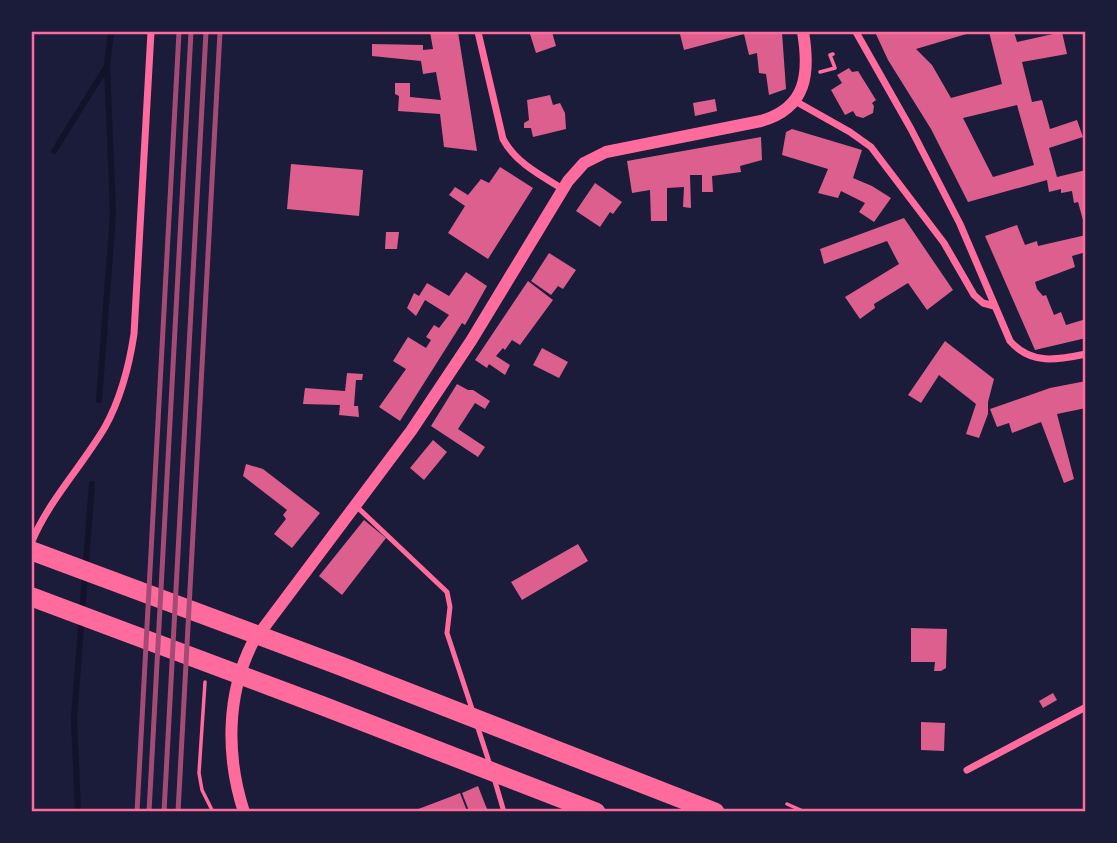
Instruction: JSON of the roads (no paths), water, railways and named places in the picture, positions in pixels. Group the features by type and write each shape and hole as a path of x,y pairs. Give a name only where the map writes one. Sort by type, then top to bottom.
{"highway":[{"path":"32,551 338,665 715,811"},
{"path":"32,597 323,705 596,811"}],"street":[{"path":"32,541 45,514 103,429 127,372 134,334 151,32"},
{"path":"478,32 498,125 508,148 522,163 563,189"},
{"path":"243,811 232,757 233,711 241,668 253,642 411,431 471,341 575,171 584,163 606,152 772,118 795,101 803,84 803,32"},
{"path":"856,32 911,129 960,224 1010,341 1022,352 1039,359 1086,354"},
{"path":"795,101 871,147 944,243 974,295 983,303 994,306"},
{"path":"967,770 1086,707"}],"lane":[{"path":"356,506 447,592 450,607 447,633 505,811"}],"waterway":[{"path":"99,400 113,214 107,65 111,32"},
{"path":"54,151 107,66"},
{"path":"78,812 74,718 92,484"}],"railway":[{"path":"137,812 179,32"},
{"path":"149,812 191,32"},
{"path":"164,812 206,32"},
{"path":"178,812 220,32"}]}
